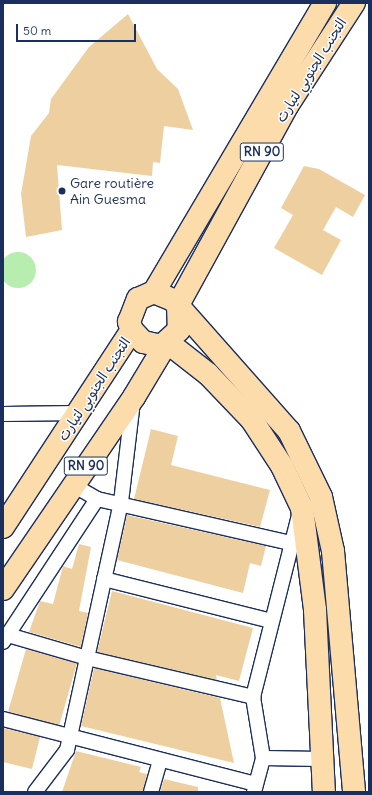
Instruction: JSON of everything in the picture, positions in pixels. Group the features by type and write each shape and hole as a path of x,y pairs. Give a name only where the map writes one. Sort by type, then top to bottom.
{"highway":[{"path":"303,39 307,3"},
{"name":"RN 90","path":"154,292 325,3"},
{"name":"التجنب الجنوبي لتيارت","path":"178,305 288,106 354,3"},
{"path":"178,305 181,313 179,330 167,342 151,345 132,330 133,305 154,292 168,296 178,305 289,431 321,497 333,551 354,792"},
{"name":"التجنب الجنوبي لتيارت","path":"3,527 132,330"},
{"path":"167,342 208,374 252,420 282,466 302,508 315,610 321,759 324,792"},
{"name":"RN 90","path":"3,589 134,397 167,342"}],"street":[{"path":"35,792 67,750 121,502 134,397"},
{"path":"3,414 79,413"},
{"path":"73,485 97,498 121,502 291,543"},
{"path":"97,498 6,639 253,697"},
{"path":"3,719 160,760 253,788 263,758 253,697 291,543 302,508"},
{"path":"104,579 271,621"},
{"path":"263,758 321,759"},
{"path":"151,792 160,760"}],"green space":[{"path":"18,252 28,255 33,260 36,270 33,280 28,285 18,288 8,285 3,280 0,270 3,260 8,255"}],"building":[{"path":"128,14 157,69 178,89 193,130 164,126 160,163 153,162 152,176 57,165 62,230 26,237 21,194 31,136 49,113 51,99 89,47"},
{"path":"304,166 319,169 365,195 353,217 336,207 323,230 341,240 322,275 274,248 293,215 281,208"},
{"path":"151,429 178,436 171,465 270,490 260,527 134,499"},
{"path":"127,515 266,546 261,566 250,563 243,593 117,560"},
{"path":"79,544 91,547 79,611 88,613 81,647 29,632 40,601 53,604 63,566 72,569"},
{"path":"112,591 253,628 239,681 216,675 217,680 97,652"},
{"path":"26,649 77,664 59,726 8,711"},
{"path":"94,668 220,698 234,763 81,726"},
{"path":"3,728 40,737 32,769 3,762"},
{"path":"76,751 141,767 139,772 147,774 143,792 62,792"},
{"path":"164,779 198,787 198,792 160,792"}],"place":[{"name":"Gare routière Ain Guesma","path":"62,191"}]}
